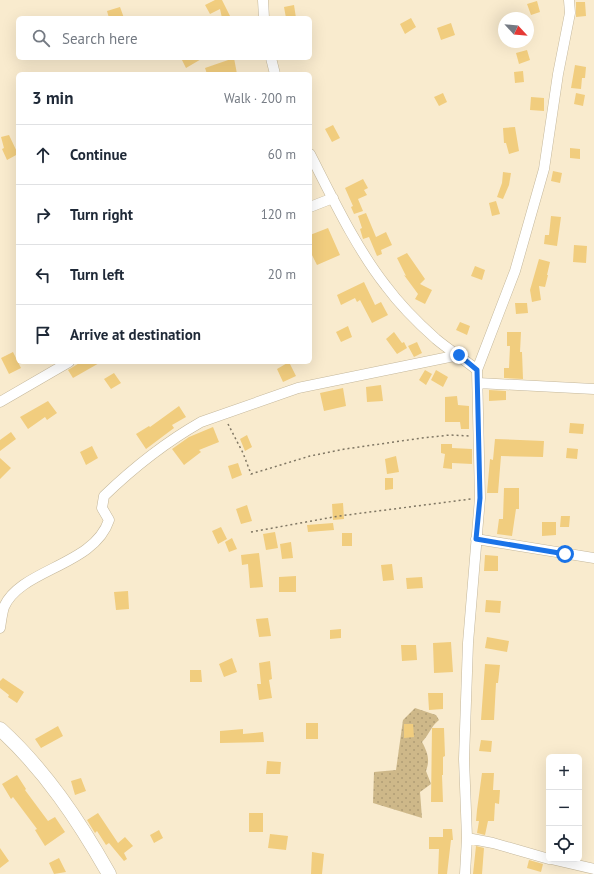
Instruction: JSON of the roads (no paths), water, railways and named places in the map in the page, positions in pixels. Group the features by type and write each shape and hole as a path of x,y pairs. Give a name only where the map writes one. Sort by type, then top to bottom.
{"street":[{"path":"263,0 264,16"},
{"path":"465,874 467,838 464,759 468,643 480,498 480,437 477,370 515,271 544,169 558,74 570,14 569,0"},
{"path":"272,60 274,72"},
{"path":"312,158 333,198 385,286 413,317 436,339 477,370"},
{"path":"312,207 333,198"},
{"path":"0,628 4,607 18,589 73,559 106,530 109,520 102,508 104,496 172,440 201,422 298,388 459,355"},
{"path":"0,402 66,364"},
{"path":"478,384 594,389"},
{"path":"476,539 594,558"},
{"path":"0,729 32,762 62,799 87,835 109,874"},
{"path":"467,838 493,843 546,858"},
{"path":"563,862 594,869"}]}
